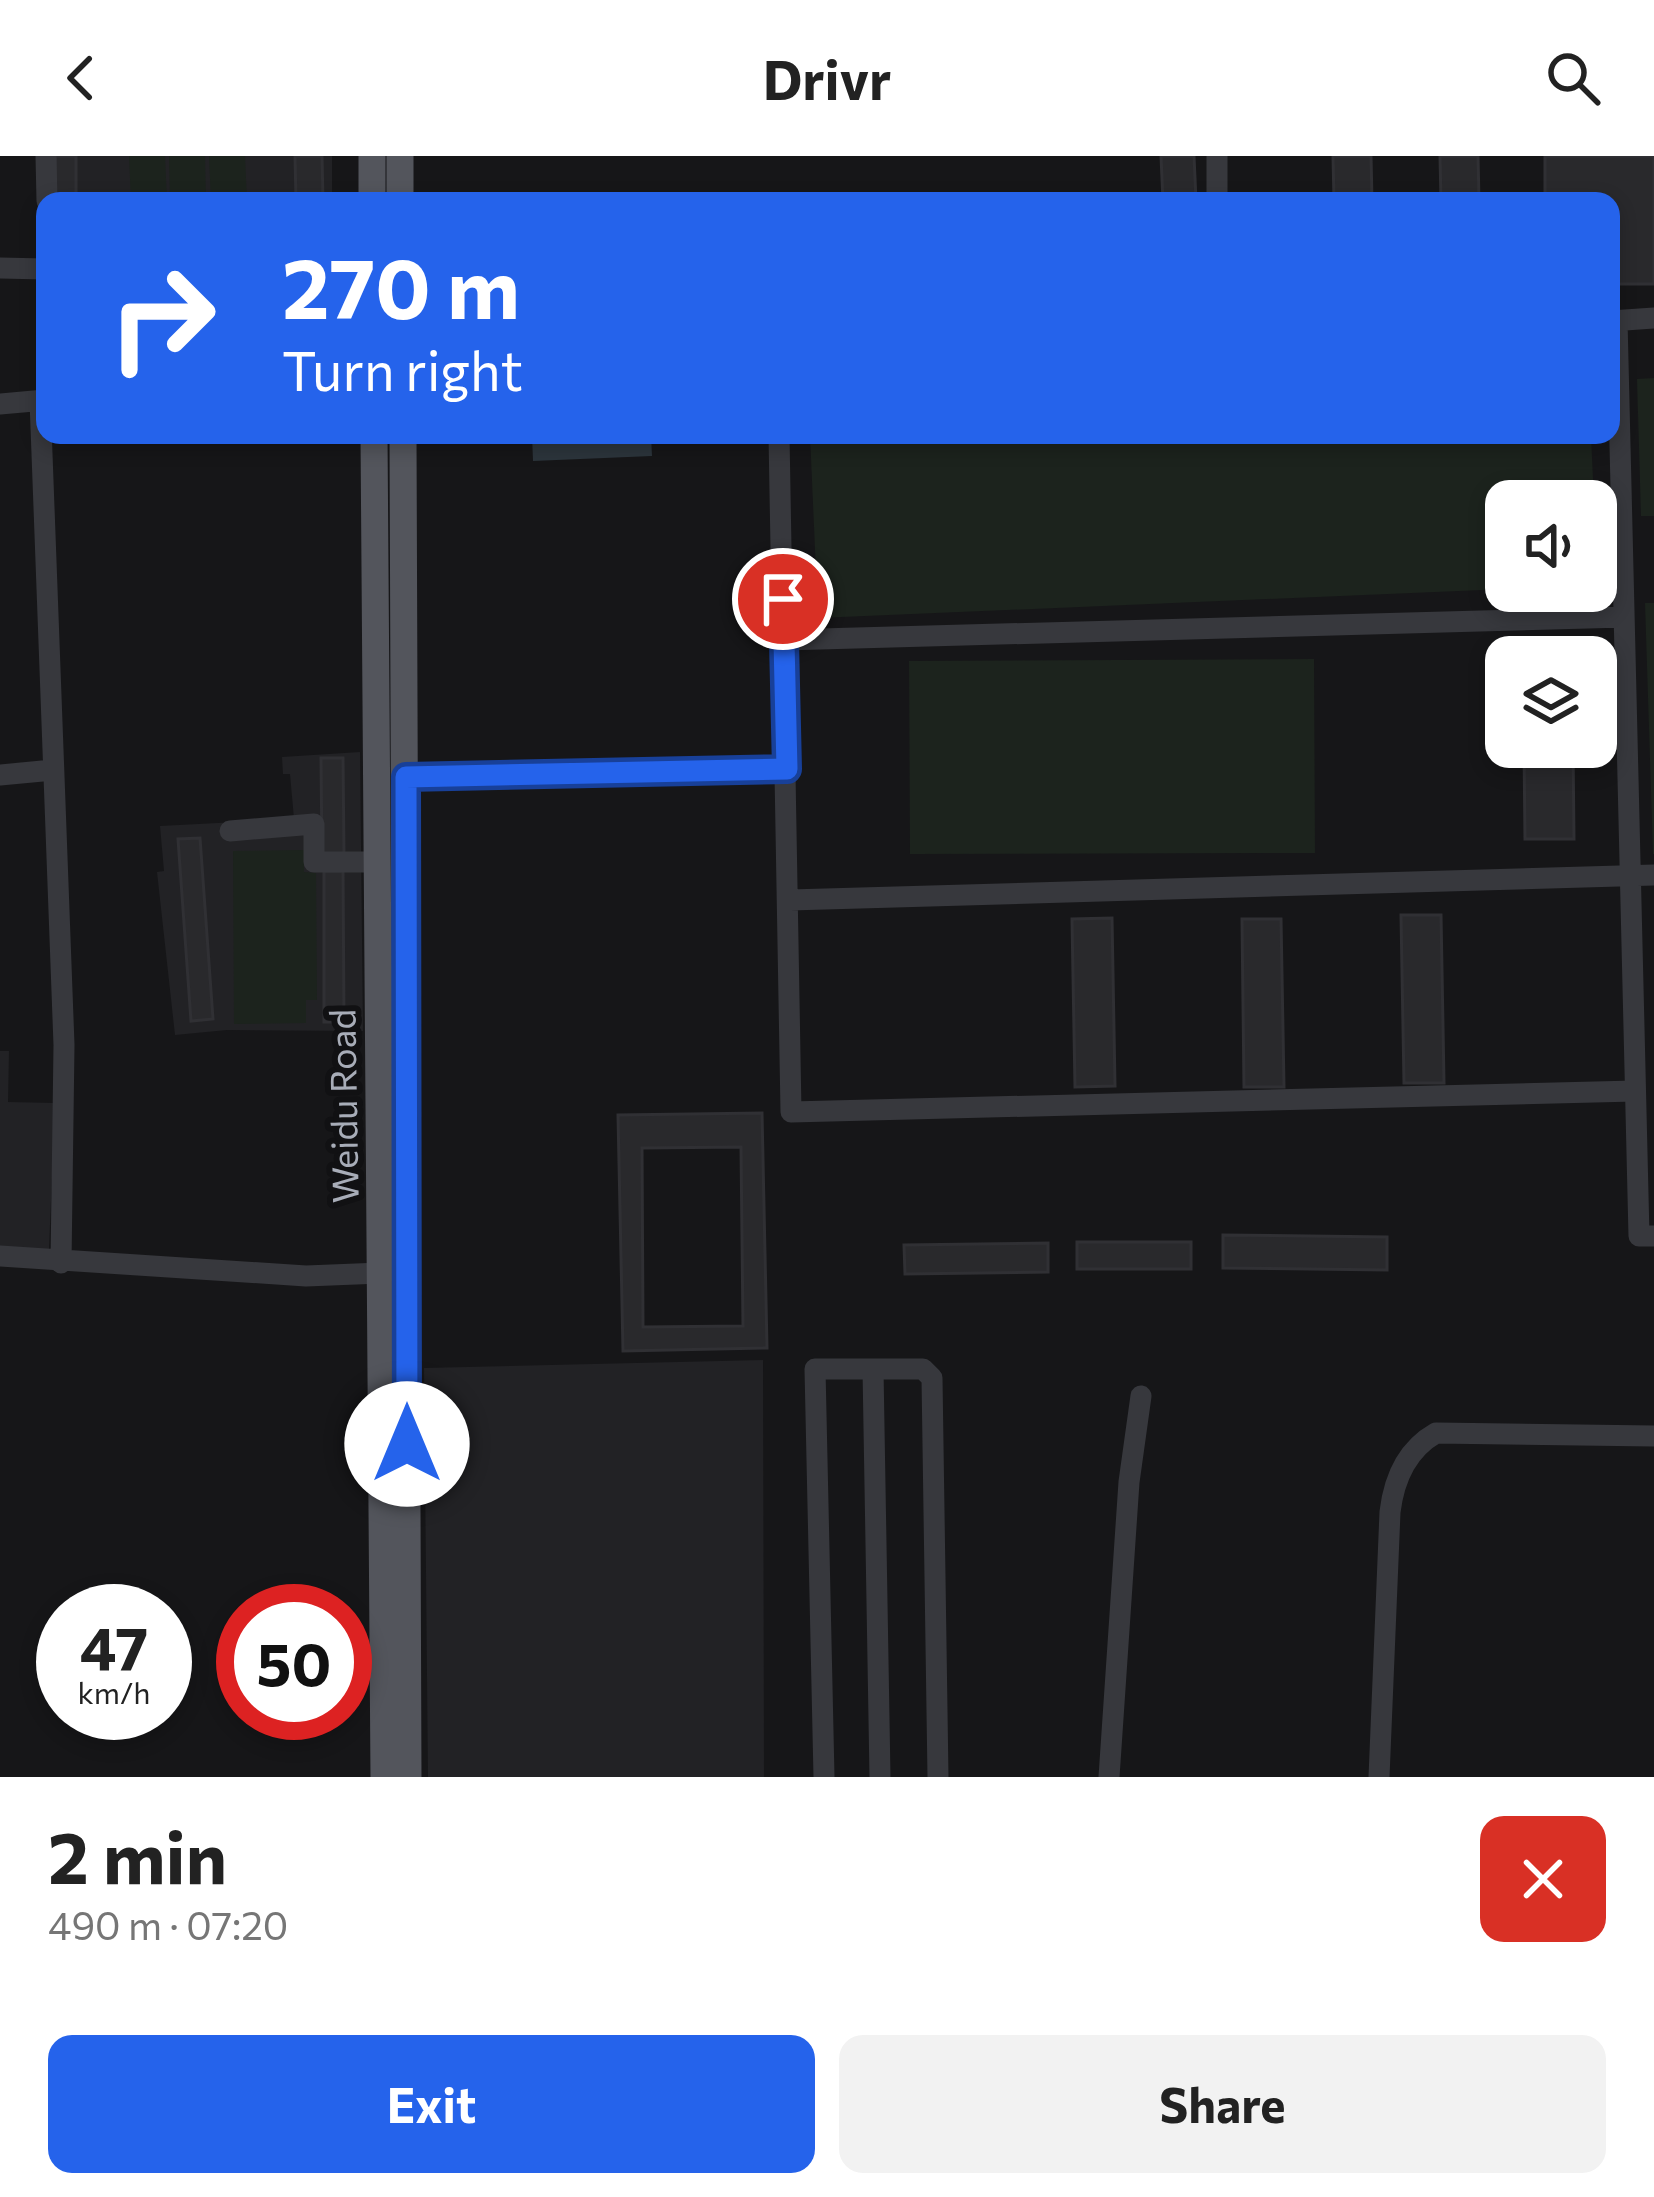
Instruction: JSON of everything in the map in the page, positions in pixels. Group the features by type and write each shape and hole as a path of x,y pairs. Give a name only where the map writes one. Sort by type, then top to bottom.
{"main road":[{"path":"372,156 372,192"},
{"path":"400,156 400,192"},
{"name":"Weidu Road","path":"374,444 384,1777"},
{"name":"Weidu Road","path":"403,444 408,1777"}],"street":[{"path":"46,156 47,192"},
{"path":"1216,156 1217,192"},
{"path":"0,268 36,268"},
{"path":"1620,320 1654,318"},
{"path":"0,404 36,401"},
{"path":"44,444 64,1046 61,1263"},
{"path":"779,444 791,1112 1635,1091"},
{"path":"1618,444 1639,1236 1654,1236"},
{"path":"784,640 1624,617"},
{"path":"406,777 787,769"},
{"path":"0,775 53,770"},
{"path":"230,831 314,824 314,862 377,862"},
{"path":"790,901 1654,875"},
{"path":"0,1256 306,1276 381,1273"},
{"path":"824,1777 815,1369 923,1369 932,1378 938,1777"},
{"path":"873,1369 880,1777"},
{"path":"1109,1777 1129,1482 1142,1396"},
{"path":"1379,1777 1390,1512 1396,1478 1415,1448 1436,1433 1654,1436"}],"shaded area":[{"path":"52,156 332,156 332,192 52,192"},
{"path":"129,156 165,156 167,192 131,192"},
{"path":"169,156 205,156 206,192 170,192"},
{"path":"209,156 245,156 247,192 211,192"},
{"path":"1654,378 1654,516 1641,516 1637,379"},
{"path":"532,444 651,444 652,456 533,461"},
{"path":"810,444 1591,444 1593,480 1485,480 1485,590 818,618"},
{"path":"1645,603 1654,603 1654,854 1653,854"},
{"path":"1314,659 1315,853 910,854 909,661"},
{"path":"360,752 363,1031 227,1030 175,1035 157,872 164,871 160,826 294,819 290,774 283,774 282,757"},
{"path":"304,850 304,872 316,873 317,1000 306,1000 306,1023 234,1024 233,851"},
{"path":"0,1051 9,1051 8,1102 55,1103 49,1249 44,1253 0,1250"},
{"path":"763,1360 764,1777 428,1777 424,1368"}],"building":[{"path":"55,156 76,156 76,192 55,192"},
{"path":"295,156 322,156 323,192 296,192"},
{"path":"1161,156 1194,156 1196,192 1163,192"},
{"path":"1333,156 1371,156 1372,192 1334,192"},
{"path":"1440,156 1478,156 1479,192 1441,192"},
{"path":"1545,156 1654,156 1654,284 1620,284 1620,192 1545,192"},
{"path":"321,758 343,758 344,855 322,855"},
{"path":"1524,768 1573,768 1574,839 1525,839"},
{"path":"200,838 213,1019 191,1021 178,839"},
{"path":"324,871 343,871 344,1022 324,1022"},
{"path":"1401,915 1441,915 1444,1083 1404,1083"},
{"path":"1112,918 1115,1086 1075,1087 1072,919"},
{"path":"1242,919 1281,919 1284,1087 1244,1087"},
{"path":"762,1113 767,1348 623,1351 618,1115","holes":["741,1147 743,1326 643,1327 642,1148"]},
{"path":"1223,1235 1387,1237 1387,1270 1223,1268"},
{"path":"1077,1242 1191,1242 1191,1269 1077,1269"},
{"path":"1048,1243 1048,1272 905,1274 904,1245"}],"route":[{"path":"407,1444 406,777 787,769 783,599"}]}
